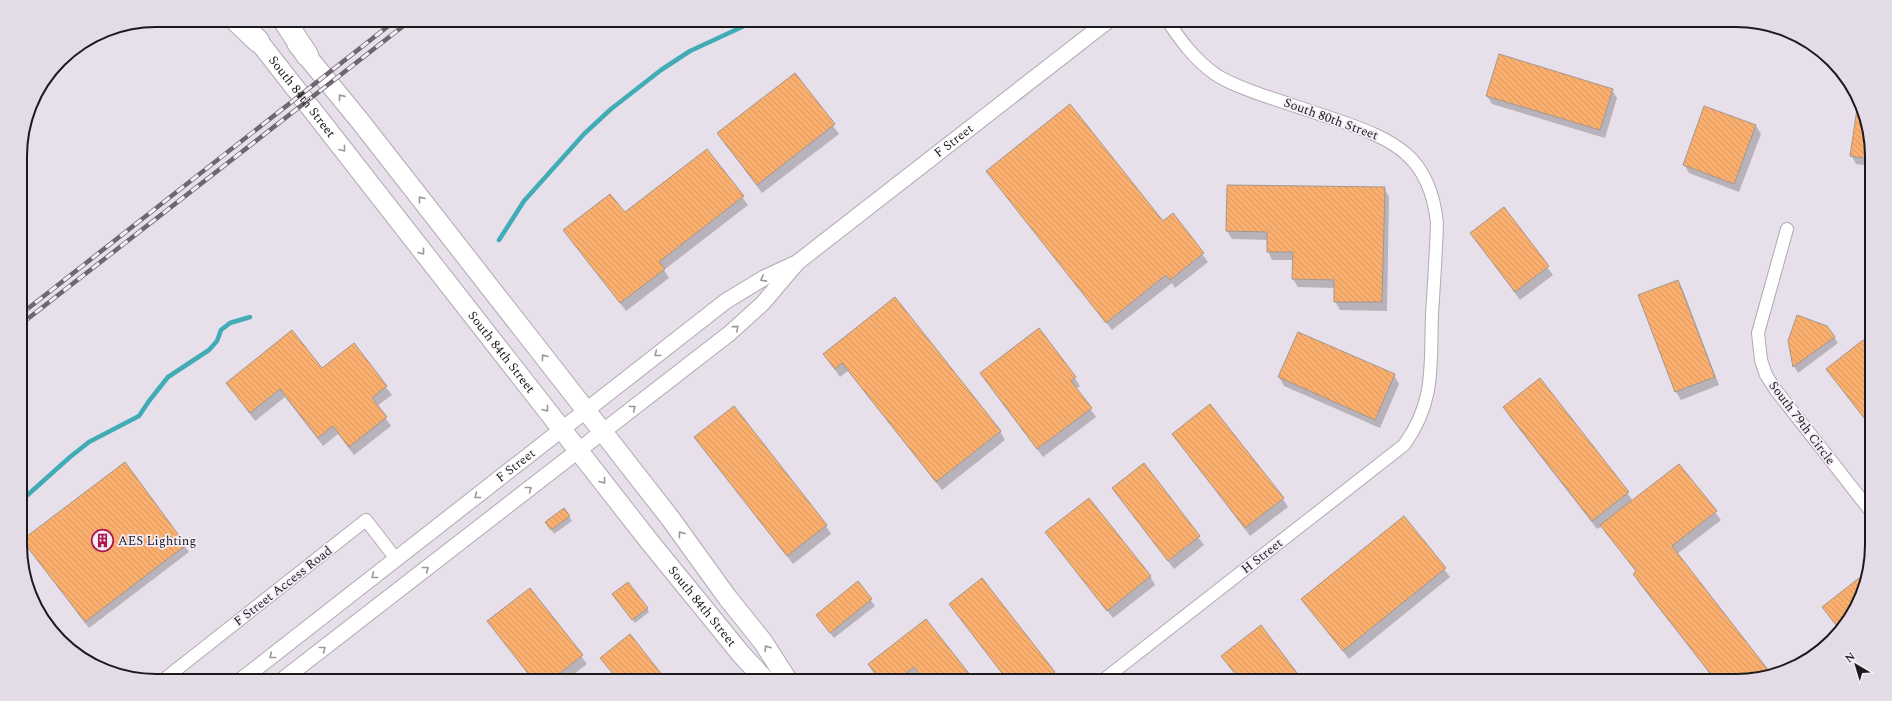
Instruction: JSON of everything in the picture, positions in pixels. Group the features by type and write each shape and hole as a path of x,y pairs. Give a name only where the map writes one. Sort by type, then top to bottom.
{"highway":[{"path":"243,27 258,41"},
{"path":"289,27 307,55"}],"main road":[{"name":"South 84th Street","path":"247,27 685,585 741,654 760,674"},
{"name":"South 84th Street","path":"284,27 360,120 603,432 763,642 784,674"}],"street":[{"name":"F Street","path":"290,674 730,333 763,303 798,262 1100,27"},
{"name":"South 80th Street","path":"1172,27 1186,47 1200,62 1216,74 1242,87 1375,133 1401,149 1418,168 1429,188 1437,223 1430,376 1426,402 1416,426"},
{"name":"South 79th Circle","path":"1787,229 1760,323 1758,346 1761,360 1766,374 1775,390 1865,504"},
{"name":"F Street","path":"249,674 726,301 764,278 798,262"},
{"name":"H Street","path":"1111,674 1404,445 1416,426"},
{"name":"F Street Access Road","path":"171,674 366,520 396,559"}],"building":[{"path":"1499,54 1613,89 1600,130 1486,96"},
{"path":"795,73 835,124 757,185 717,133"},
{"path":"1070,104 1163,221 1173,213 1204,253 1170,280 1166,275 1106,323 986,171"},
{"path":"1704,106 1756,125 1734,184 1683,165"},
{"path":"1857,111 1861,123 1865,158 1850,156"},
{"path":"707,149 744,196 659,262 665,269 620,303 563,230 610,194 625,212"},
{"path":"1227,185 1385,187 1382,302 1334,302 1334,280 1292,279 1293,252 1267,252 1267,232 1226,231"},
{"path":"1504,207 1549,266 1515,292 1470,233"},
{"path":"1678,280 1715,377 1675,392 1638,295"},
{"path":"895,297 1001,431 936,482 842,363 835,369 823,354"},
{"path":"1797,315 1827,326 1835,337 1793,367 1788,341"},
{"path":"1039,328 1076,377 1071,381 1092,408 1037,449 980,373"},
{"path":"292,330 322,368 354,343 387,386 372,398 387,417 349,447 333,426 318,438 280,389 250,413 226,383"},
{"path":"1298,332 1395,374 1375,420 1278,377"},
{"path":"1863,340 1865,342 1865,419 1826,369"},
{"path":"1540,378 1629,492 1592,521 1503,407"},
{"path":"1210,404 1284,498 1245,528 1172,434"},
{"path":"734,406 827,525 787,556 694,437"},
{"name":"AES Lighting","path":"125,462 186,545 85,622 27,547 27,536"},
{"path":"1144,463 1200,536 1168,561 1112,488"},
{"path":"1679,464 1717,511 1672,546 1768,670 1744,674 1711,674 1633,574 1636,571 1600,525"},
{"path":"1089,498 1151,576 1107,611 1045,532"},
{"path":"564,508 570,516 551,530 545,522"},
{"path":"1404,516 1446,568 1343,651 1301,599"},
{"path":"982,578 1055,672 1052,674 1003,674 949,604"},
{"path":"1859,578 1860,580 1852,602 1836,625 1822,607"},
{"path":"858,581 872,599 830,633 816,615"},
{"path":"628,582 648,608 632,620 612,594"},
{"path":"530,588 583,655 559,674 529,674 487,621"},
{"path":"926,619 969,674 920,674 914,667 906,674 876,674 868,664"},
{"path":"1261,625 1298,674 1235,674 1221,656"},
{"path":"630,634 661,674 613,674 600,658"}],"waterway":[{"path":"499,240 524,201 584,134 611,109 661,70 690,51 742,27"},
{"path":"27,496 89,442 139,416 168,377 209,350 217,341 221,330 230,323 250,317"}],"railway":[{"path":"27,309 387,27"},
{"path":"27,319 402,27"}],"place":[{"name":"AES Lighting","path":"103,541"}]}
